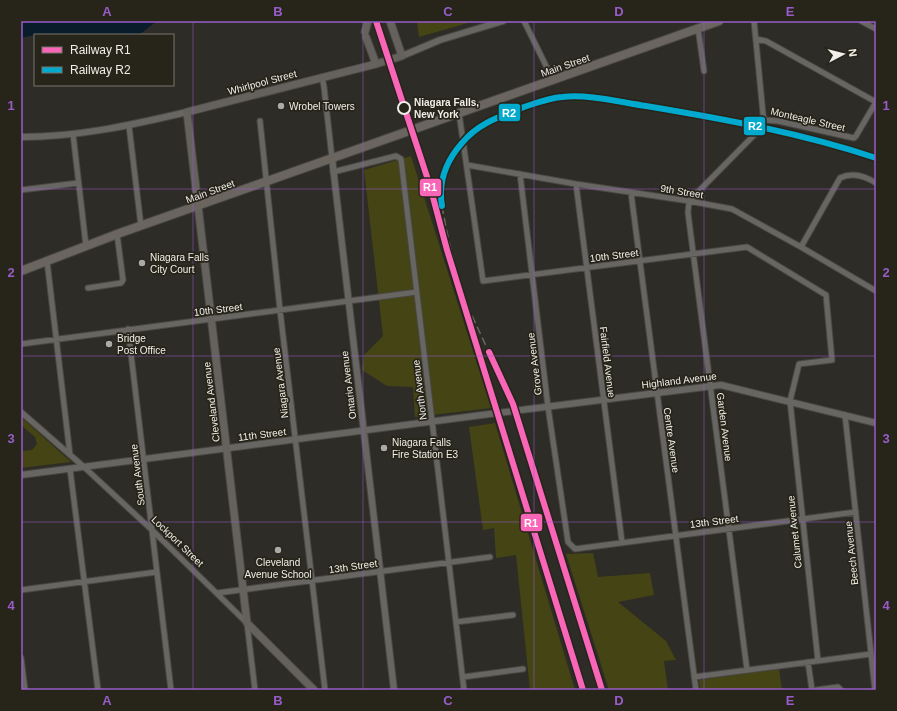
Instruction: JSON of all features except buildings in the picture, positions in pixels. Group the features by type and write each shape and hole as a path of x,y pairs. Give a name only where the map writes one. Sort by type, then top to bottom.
{"main road":[{"path":"368,21 366,34 376,64"},
{"path":"390,21 402,56"},
{"name":"Main Street","path":"417,128 719,21"},
{"name":"Whirlpool Street","path":"187,112 402,56"},
{"name":"Cleveland Avenue","path":"187,112 247,623"},
{"name":"Main Street","path":"21,271 117,234 266,180 406,132"},
{"name":"Lockport Street","path":"247,623 314,690"}],"street":[{"name":"Whirlpool Street","path":"402,56 440,40 503,21"},
{"path":"524,21 553,80"},
{"name":"Monteagle Street","path":"754,21 764,120 778,121 852,138 856,136 876,102"},
{"path":"861,21 876,29"},
{"path":"698,28 704,71"},
{"path":"756,39 766,41 876,102"},
{"name":"Ontario Avenue","path":"322,77 394,690"},
{"name":"Whirlpool Street","path":"21,137 73,134 129,126 187,112"},
{"path":"459,113 462,120 467,165"},
{"path":"689,201 762,127 764,120"},
{"name":"Niagara Avenue","path":"260,121 280,310 325,690"},
{"path":"129,126 141,226"},
{"path":"73,134 86,246"},
{"name":"North Avenue","path":"333,172 396,156 401,159 464,690"},
{"name":"9th Street","path":"467,165 732,209 876,291"},
{"name":"10th Street","path":"467,165 482,281 747,247"},
{"name":"Grove Avenue","path":"520,174 548,407 568,542 575,549"},
{"path":"801,247 840,178 848,174 863,177 876,183"},
{"path":"21,190 78,183"},
{"name":"Fairfield Avenue","path":"576,184 622,542"},
{"name":"Centre Avenue","path":"631,193 696,690"},
{"name":"Garden Avenue","path":"689,201 688,213 693,254 747,670"},
{"path":"88,288 121,284 123,280 117,234"},
{"name":"Calumet Avenue","path":"747,247 826,295 832,360 799,364 790,402 818,661"},
{"path":"47,261 70,454"},
{"name":"10th Street","path":"21,344 416,292"},
{"name":"South Avenue","path":"128,329 171,690"},
{"name":"Highland Avenue","path":"482,415 710,385 721,385 876,423"},
{"name":"Lockport Street","path":"21,412 70,454 152,530 247,623"},
{"name":"11th Street","path":"21,475 482,415"},
{"name":"Beech Avenue","path":"845,415 875,690"},
{"path":"70,469 98,690"},
{"name":"13th Street","path":"575,549 856,512"},
{"name":"13th Street","path":"218,593 490,557"},
{"path":"21,590 157,572"},
{"path":"456,622 513,615"},
{"name":"Cleveland Avenue","path":"247,623 255,690"},
{"path":"694,677 871,654"},
{"path":"21,658 25,690"},
{"path":"808,662 812,690"},
{"path":"463,677 523,669"},
{"path":"816,690 838,687 841,690"}],"shaded area":[{"path":"417,21 475,21 419,37"},
{"path":"411,156 491,408 415,417 413,387 387,386 362,370 364,355 383,336 364,170"},
{"path":"21,417 71,462 21,468 21,451 32,450 37,444 35,437 21,425"},
{"path":"495,423 575,690 530,690 516,555 496,558 494,528 483,530 469,427"},
{"path":"593,553 598,577 650,573 654,595 618,602 666,641 676,660 664,661 668,690 609,690 566,554"},
{"path":"779,669 782,690 700,690 699,680"}],"water":[{"path":"21,21 159,21 140,34 34,34 21,38"}],"railway":[{"path":"460,284 448,238 440,197 441,180 447,164 462,141 479,127 501,116 536,103 553,99 580,97 655,107 767,128 876,158"},
{"path":"467,305 513,404 602,690"}],"rail line":[{"name":"R1","path":"376,21 430,186 447,250 583,690"},
{"name":"R2","path":"442,206 441,189 444,172 456,150 468,136 475,130 498,117 552,98 572,96 604,99 675,111 791,134 876,158"},
{"name":"R1","path":"489,352 513,404 602,690"}],"place":[{"name":"Wrobel Towers","path":"281,106"},
{"name":"Niagara Falls, New York","path":"404,108"},
{"name":"Niagara Falls City Court","path":"142,263"},
{"name":"Bridge Post Office","path":"109,344"},
{"name":"Niagara Falls Fire Station E3","path":"384,448"},
{"name":"Cleveland Avenue School","path":"278,550"}]}
